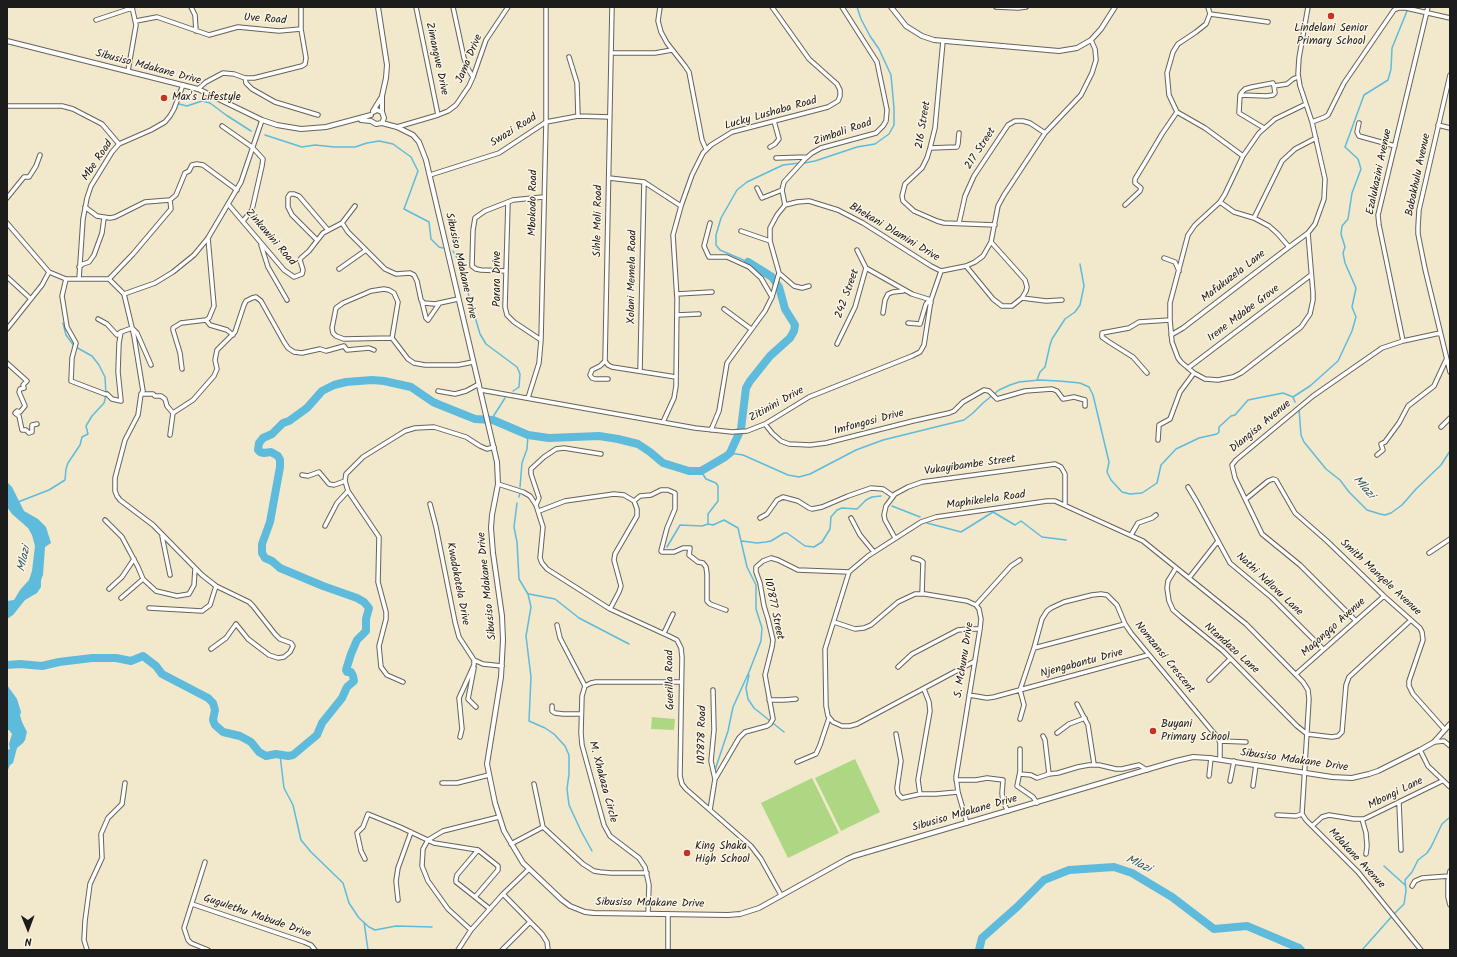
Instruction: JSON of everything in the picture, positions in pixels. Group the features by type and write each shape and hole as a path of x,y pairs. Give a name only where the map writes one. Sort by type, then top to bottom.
{"street":[{"path":"96,20 132,7 136,21 128,71"},
{"path":"191,7 195,15 196,31"},
{"path":"198,89 206,82 223,73 234,74 245,78 263,77 292,70 304,65 306,58 301,29 301,7"},
{"path":"378,7 388,65 382,96 382,112 384,118 382,123 376,124 371,121 372,114 382,96"},
{"name":"Zimangwe Drive","path":"416,7 438,115"},
{"path":"453,7 464,58 473,77"},
{"name":"Jama Drive","path":"395,126 438,115 448,111 456,105 469,86 486,40 508,7"},
{"name":"Mbokodo Road","path":"528,398 539,364 541,340 543,197 546,122 546,7"},
{"name":"Sihle Moli Road","path":"605,361 612,7"},
{"path":"660,7 659,27 663,38 689,72 702,140 706,149"},
{"name":"Lucky Lushaba Road","path":"663,422 674,398 676,377 677,294 673,235 692,175 706,149 732,132 828,107 838,100 840,93 837,84 805,54 772,7"},
{"name":"Zimbali Road","path":"782,190 784,182 795,169 806,158 821,148 876,133 886,121 886,110 877,62 842,7"},
{"path":"890,7 900,20 922,36 943,41 1059,51 1077,48 1091,40 1101,29 1115,7"},
{"path":"996,7 1026,7"},
{"path":"1208,7 1210,14 1203,27 1178,44 1170,59 1167,73 1170,100 1177,112 1205,128 1243,156"},
{"path":"1306,104 1282,114 1264,128 1243,156 1220,202 1196,225 1186,240 1170,303 1171,335 1178,358 1194,373 1205,379 1222,380 1241,373 1301,327 1310,314 1314,300 1308,233 1315,224 1325,192 1324,170 1312,122 1298,77 1298,64 1308,7"},
{"path":"1312,122 1325,118 1328,115 1344,83 1394,10 1402,7 1450,18"},
{"name":"Ezalukazini Avenue","path":"1403,341 1378,220 1428,7"},
{"path":"1210,14 1268,22"},
{"name":"Uve Road","path":"136,21 157,17 209,35 238,27 279,31 301,29"},
{"name":"Bhekani Dlamini Drive","path":"785,205 809,201 838,210 863,223 941,271 966,266 975,262 983,256 991,242 998,206 1004,195 1045,133 1078,99 1089,79 1096,60 1095,49 1091,40"},
{"name":"Sibusiso Mdakane Drive","path":"7,41 198,89 262,120 277,125 301,129 326,127 362,120 371,121"},
{"name":"216 Street","path":"943,41 935,128 927,158 922,168 905,184 903,188 903,201 914,211 925,217 944,223 995,225"},
{"path":"612,53 655,54 672,50"},
{"path":"569,58 577,83 578,116"},
{"name":"Babakhulu Avenue","path":"1450,75 1419,210 1418,227 1419,241 1444,352 1450,372"},
{"path":"1264,128 1239,113 1240,95 1244,89 1273,84 1274,86 1288,84 1293,79 1298,77"},
{"path":"245,78 246,83 252,89 275,102 318,115"},
{"name":"Mbe Road","path":"79,279 86,198 92,186 112,152 119,144 165,122 174,108 183,85"},
{"path":"1240,95 1270,96 1275,93 1274,86"},
{"path":"7,106 62,106 73,109 102,124 119,144"},
{"path":"372,114 377,110 382,112"},
{"path":"1125,205 1140,191 1141,188 1135,183 1135,179 1177,112"},
{"name":"Sibusiso Mdakane Drive","path":"350,122 372,114"},
{"name":"Swazi Road","path":"430,175 499,153 546,122 578,116 610,117"},
{"name":"Sibusiso Mdakane Drive","path":"384,118 407,132 419,142 430,175 497,462 498,484 491,528 502,616 503,640 502,666 489,751 489,775 499,817 511,844 529,869 570,906 585,912 594,913 740,914 759,908 847,859 1186,759 1198,757 1220,759 1332,777 1352,778 1378,771 1420,750 1434,742 1450,724"},
{"path":"124,294 155,283 173,272 194,255 208,238 241,182 262,120"},
{"path":"770,147 779,139 774,121"},
{"name":"217 Street","path":"958,223 965,196 974,176 1008,125 1015,121 1023,121 1030,123 1045,133"},
{"name":"Sibusiso Mdakane Drive","path":"382,123 395,126"},
{"path":"1359,124 1357,132 1359,136 1395,146"},
{"path":"1438,125 1450,128"},
{"path":"222,126 252,147 262,158 263,164 252,210 243,221"},
{"path":"930,148 957,146 959,133"},
{"path":"1254,218 1282,161 1295,149 1316,138"},
{"path":"7,198 24,177 29,176 34,170 40,155"},
{"path":"776,158 806,158"},
{"path":"85,207 97,216 104,218 116,217 145,202 170,200 176,195 185,173 189,171 191,166 194,164 203,165 236,190"},
{"path":"609,178 644,182 681,206"},
{"name":"Xolani Memela Road","path":"640,371 644,182"},
{"path":"711,430 719,411 727,363 765,310 772,297 778,275 770,241 771,225 785,205 782,190 762,198 758,188"},
{"path":"317,240 292,215 288,207 288,197 290,194 299,196 328,230"},
{"path":"506,271 481,270 474,268 471,263 472,230 475,218 485,211 520,198 543,197"},
{"path":"109,279 133,254 171,209 170,200"},
{"name":"Parara Drive","path":"508,202 505,307 508,315 514,322 541,340"},
{"path":"1220,202 1234,212 1254,218 1269,226 1278,234 1288,247"},
{"name":"Zinkawini Road","path":"228,204 288,274 297,277 302,274 303,270 300,260 301,258 309,251 323,233 342,223 355,206"},
{"path":"79,267 89,262 94,255 102,233 104,218"},
{"path":"7,223 49,272 66,279 109,279 124,294 132,328 143,391 141,394 138,415 128,433 115,478 115,490 120,500 153,525 195,569 216,586 249,602 260,613 275,634 291,643 292,648 288,655 283,658 272,656 265,653 248,639 236,624 226,638 211,649"},
{"path":"342,223 348,232 366,250 390,271 396,274 410,273 414,275 417,281 426,318 428,320 439,304"},
{"path":"710,223 704,246 709,257 728,257 749,267 760,278 772,297"},
{"path":"741,231 770,241"},
{"name":"Mafukuzela Lane","path":"1171,335 1183,328 1308,233"},
{"path":"182,369 180,353 173,328 182,323 206,320 211,314 214,301 211,283 208,238"},
{"path":"966,266 993,299 1002,306 1012,306 1022,298 1027,287 1025,280 991,242"},
{"path":"261,244 268,267 288,300"},
{"path":"338,269 366,250"},
{"path":"857,250 866,268"},
{"path":"1164,258 1175,262 1179,272"},
{"name":"242 Street","path":"838,344 855,307 866,268 905,291 931,301"},
{"name":"Zitinini Drive","path":"481,390 711,430 732,432 747,431 765,424 809,397 920,352 926,340 931,301 941,271"},
{"path":"7,329 42,285 49,272"},
{"path":"778,275 794,286 802,288 809,286"},
{"name":"Irene Mdabe Grove","path":"1188,368 1311,275"},
{"path":"7,277 31,299"},
{"path":"66,279 62,296 66,327 76,343 72,358 71,381 106,394 112,399 122,401 118,372 121,332"},
{"path":"392,338 344,339 336,336 332,333 332,328 336,308 343,303 371,291 384,289 389,290 394,293 398,302 392,338 404,355 414,363 425,365 458,365 473,362"},
{"path":"883,312 885,300 888,294 905,291"},
{"path":"677,294 712,292"},
{"path":"173,414 193,400 214,376 217,369 215,360 217,350 233,335 237,329 241,311 245,303 256,297 261,301 288,348 294,352 302,353 320,349 326,351 344,346 347,350 369,348 374,350"},
{"path":"1022,298 1062,300"},
{"path":"422,302 428,304 439,304 458,299"},
{"path":"908,323 920,324 924,307 931,301"},
{"path":"724,309 751,329"},
{"path":"677,315 699,314"},
{"path":"98,319 107,324 117,335 132,328"},
{"path":"206,320 210,325 227,330 233,335"},
{"path":"1147,373 1133,357 1102,337 1101,334 1104,332 1126,329 1139,322 1170,320"},
{"path":"132,328 137,333 151,365"},
{"name":"Dlangisa Avenue","path":"1356,621 1300,565 1265,537 1260,530 1232,473 1232,465 1312,396 1382,348 1403,341 1440,333"},
{"path":"1444,352 1450,352"},
{"path":"1377,455 1383,450 1381,444 1385,442 1400,423 1408,406 1434,386 1446,360"},
{"path":"608,379 595,379 590,375 592,370 600,366 605,361 612,367 676,377"},
{"path":"7,363 27,381 23,386 24,388 20,388 19,392 25,406 20,412 16,411 15,414 19,416 22,430 29,433 32,432 32,425 37,424"},
{"path":"1158,440 1159,425 1170,419 1180,392 1194,373"},
{"path":"438,391 455,394 466,391 479,384"},
{"name":"Imfongosi Drive","path":"765,424 776,437 789,444 810,445 826,443 948,414 954,411 963,402 978,392 984,390 990,392 995,398 1001,398 1025,391 1052,389 1058,391 1063,399 1072,397 1085,400 1086,406"},
{"path":"141,394 153,394 164,397 167,406 173,414 170,435"},
{"path":"1441,428 1450,418"},
{"path":"403,682 387,676 381,667 380,646 386,619 386,612 378,582 379,537 348,491 345,481 346,474 363,457 410,429 434,427 466,437 487,449 494,448"},
{"path":"536,505 539,498 531,474 531,469 544,457 556,449 564,448 601,454"},
{"name":"Vukayibambe Street","path":"893,496 908,487 922,482 1055,464 1061,467 1065,474 1065,505"},
{"path":"302,475 308,476 319,472 329,484 334,485 345,481"},
{"name":"Smith Manqele Avenue","path":"1246,499 1268,481 1273,479 1276,480 1295,512 1420,628 1423,636 1422,645 1409,681 1410,690 1445,730"},
{"name":"Guerilla Road","path":"498,484 523,492 530,496 536,505 543,527 540,554 544,566 610,608 675,638 680,645 682,657 681,780 684,787 755,851 781,895"},
{"name":"Nathi Ndlovu Lane","path":"1188,487 1230,563 1272,598 1323,649"},
{"path":"760,518 767,514 777,500 783,497 798,501 812,509 822,508 848,496 871,488 879,488 893,496 886,506 884,516 895,538"},
{"path":"634,501 640,496 652,495 661,490 675,492 675,509 667,528 661,551 674,552 684,548 690,548 689,555 698,562 704,563 706,567 707,601 710,604 726,610"},
{"path":"325,526 337,503 348,491"},
{"path":"539,511 565,501 609,494 624,495 634,501 637,509 637,516 615,554 614,560 620,588 610,608"},
{"name":"Maphikelela Road","path":"849,572 858,563 895,538 921,522 936,517 1047,501 1055,501 1065,505 1131,535 1147,544 1246,624 1296,674 1306,687 1309,694 1304,772"},
{"name":"Kwadokotela Drive","path":"430,504 436,526 457,631 463,645 474,660"},
{"path":"1131,535 1138,523 1156,515"},
{"path":"851,518 860,535 874,552"},
{"path":"105,520 122,537 134,559 142,579 156,591 177,596 189,594 193,589 195,569"},
{"path":"162,535 170,575"},
{"path":"1429,553 1450,539"},
{"path":"1189,578 1218,540"},
{"name":"107877 Street","path":"710,810 715,779 742,735 745,732 765,727 770,724 773,719 765,675 773,640 756,569 758,565 763,561 772,558 798,570 849,572"},
{"path":"913,558 922,562 922,594"},
{"path":"109,589 122,577 134,559"},
{"path":"834,622 850,628 864,628 871,625 903,598 915,594 967,601 976,605 1011,566 1020,560"},
{"name":"Ntandazo Lane","path":"1176,568 1168,581 1167,588 1169,601 1173,610 1230,659 1307,734"},
{"path":"849,572 825,649 826,706 829,718 833,722 842,726 857,724 975,661"},
{"path":"122,598 142,579"},
{"path":"149,608 204,610 210,605 216,586"},
{"name":"Nomzansi Crescent","path":"1020,690 1044,615 1051,608 1064,602 1097,594 1107,595 1117,605 1125,624 1148,655 1220,741"},
{"name":"Maqongqo Avenue","path":"1296,674 1384,596"},
{"name":"S. Mchunu Drive","path":"967,823 956,780 980,629 980,614 976,605"},
{"path":"664,633 673,614"},
{"path":"1307,734 1332,737 1340,735 1344,726 1346,684 1349,677 1411,620"},
{"path":"1034,648 1125,624"},
{"path":"557,625 560,638 585,686 596,682 681,682"},
{"path":"898,667 912,654 958,630 980,629"},
{"name":"Njengabantu Drive","path":"1020,690 1148,655"},
{"path":"1209,680 1230,659"},
{"path":"476,708 468,699 474,660 483,664 502,666"},
{"path":"460,737 462,729 459,698 474,665"},
{"name":"M. Xhakaza Circle","path":"585,686 582,696 581,714 582,744 604,825 606,831 615,841 639,858 645,867 649,885 648,914"},
{"path":"920,794 918,780 930,711 929,702 924,689"},
{"name":"107878 Road","path":"713,690 714,730 711,761 715,779"},
{"path":"969,695 990,698 1020,690 1024,705 1020,719"},
{"path":"769,700 796,699"},
{"path":"1077,704 1085,718 1091,740 1094,764"},
{"path":"552,706 552,711 555,713 581,714"},
{"path":"797,762 816,754 829,718"},
{"path":"1057,732 1069,724 1085,718"},
{"path":"896,734 901,761 897,792 902,798 920,794 958,792"},
{"path":"1043,736 1045,740 1049,774"},
{"path":"1220,759 1220,741 1246,742"},
{"path":"1434,742 1444,741 1450,746"},
{"path":"1020,748 1020,774 1017,786 1033,797 1037,803"},
{"path":"1420,750 1428,766 1450,787"},
{"path":"1208,776 1211,758"},
{"path":"1230,781 1234,761"},
{"path":"1020,774 1031,775 1037,778 1094,764 1116,769 1138,765 1147,770"},
{"path":"1253,786 1256,765"},
{"path":"1277,815 1296,816 1302,814 1304,772"},
{"path":"442,783 457,783 489,775"},
{"path":"956,780 991,778 1003,780 1003,802 1008,811"},
{"name":"Mbongi Lane","path":"1312,826 1322,817 1329,815 1362,819 1399,803 1442,781"},
{"path":"87,950 84,935 85,915 90,884 102,858 101,834 108,818 122,804 126,783"},
{"path":"534,784 543,826 583,864 594,871 611,873 647,873"},
{"path":"1399,803 1401,850"},
{"path":"365,859 361,851 357,833 363,827 368,814 412,832 434,843 478,850 498,866 498,870 474,897"},
{"name":"Mdakane Avenue","path":"1302,814 1306,820 1358,872 1421,950"},
{"path":"471,930 448,909 428,881 423,872 421,857 422,849 428,840 443,831 499,817"},
{"path":"1362,819 1366,833 1366,854"},
{"path":"511,844 543,826"},
{"path":"398,900 396,881 398,868 412,832"},
{"path":"478,850 457,875 456,882 490,908"},
{"path":"205,862 184,928 191,943 208,950"},
{"path":"458,950 471,930 490,908 529,869"},
{"path":"1450,871 1448,897 1450,905"},
{"path":"1412,886 1415,881 1422,878 1449,876"},
{"path":"503,894 546,939 548,950"},
{"name":"Gugulethu Mabude Drive","path":"192,904 304,942 315,950"},
{"path":"668,914 668,950"},
{"path":"502,950 530,922"}],"green space":[{"path":"652,717 675,719 674,730 651,729"},
{"path":"855,759 880,812 841,831 815,778"},
{"path":"812,778 839,833 788,858 761,803"}],"water":[{"path":"7,482 12,487 24,511 38,519 46,527 51,543 45,547 41,587 37,593 25,600 13,615 7,619 7,601 14,600 29,580 32,571 35,546 28,528 12,514 7,507"},
{"path":"7,685 17,699 22,722 27,732 25,740 17,748 13,763 10,765 7,772 7,750 10,749 9,744 12,734 9,730 7,730"}],"waterway":[{"path":"804,163 815,161 857,147 875,144 889,134 894,125 891,75 879,49 861,19 857,7"},
{"path":"1293,397 1310,386 1338,361 1352,331 1356,317 1352,307 1356,288 1345,263 1343,253 1345,247 1341,234 1342,226 1348,219 1352,193 1361,169 1358,159 1345,147 1364,95 1388,80 1391,69 1392,48 1407,11"},
{"path":"179,104 187,106 202,101 210,103 251,131"},
{"path":"265,135 302,147 315,145 355,147 379,141 393,144 411,157 418,171 404,209 429,222 431,239 439,247 443,248"},
{"path":"748,262 720,250 716,245 716,235 721,218 737,190 747,182 783,165 800,163"},
{"path":"453,251 457,258 462,261 462,271 480,334 486,344 517,367 520,374 519,387 513,391"},
{"path":"7,665 20,664 42,666 59,662 92,658 116,658 131,661 143,656 156,666 162,674 208,698 213,703 215,710 213,720 215,725 223,732 240,736 251,742 259,752 266,756 276,754 288,756 293,755 317,735 322,723 342,698 347,687 354,681 351,672 347,672 346,670 357,640 366,631 366,619 369,608 364,602 357,598 280,568 272,561 265,558 262,553 262,544 270,522 280,460 278,456 271,452 264,453 258,450 259,443 263,438 272,434 283,423 289,421 307,408 322,391 334,385 346,382 372,380 411,387 440,405 475,419 493,420 528,435 549,438 599,436 618,439 638,444 663,463 689,471 701,471 730,453 741,429 746,388 770,356 790,338 794,331 795,325 785,309 779,287 772,277 748,262"},
{"path":"1037,380 1040,372 1045,367 1052,339 1065,319 1075,312 1080,305 1084,286 1080,264"},
{"path":"18,502 49,490 65,480 68,463 80,445 82,437 88,434 86,426 92,416 104,403 106,395 105,377 99,365 92,356 74,346 66,335 63,323"},
{"path":"730,453 743,455 788,475 799,477 810,474 856,450 883,440 964,420 999,390 1010,385 1019,382 1039,380 1080,383 1089,387 1093,395 1109,462 1107,472 1111,480 1122,492 1130,494 1142,493 1157,483 1161,465 1176,449 1199,438 1217,434 1219,432 1219,427 1231,416 1235,415 1248,400 1283,393 1293,397 1295,402"},
{"path":"491,420 505,398"},
{"name":"Mlazi","path":"1299,409 1301,435 1304,442 1326,469 1340,480 1349,492 1367,510 1380,514 1385,515 1391,513 1402,505 1441,465 1450,451"},
{"path":"520,487 522,463 527,449 528,435"},
{"path":"701,471 706,479 716,483 718,486 718,501 708,514 708,524 713,525 724,520 738,528 747,567 756,585 756,609 762,628 761,641 733,707 728,731 715,770"},
{"path":"519,497 520,493"},
{"path":"742,541 757,543 766,542 787,533 805,546 814,547 822,542 830,529 831,517 837,510 842,508 857,509 866,500 872,497 881,496"},
{"path":"517,503 514,527 517,542 519,579 528,594 531,607 526,636 531,677 529,721 554,734 565,746 569,755 567,789 569,805 592,851"},
{"path":"892,506 920,517"},
{"path":"927,523 961,532 993,512 1015,525 1021,521 1042,537 1066,540"},
{"path":"667,547 680,525 702,526 708,524"},
{"path":"529,594 555,599 579,618 629,644"},
{"path":"749,675 746,688 748,699 754,708 784,732"},
{"path":"280,755 284,788 293,805 301,840 311,852 343,883 349,903 359,918 375,930 396,926 432,927"},
{"path":"1362,950 1404,904 1406,891 1405,880 1412,872 1418,860 1427,853 1431,847 1442,824 1450,817"},
{"path":"1384,866 1405,885"},
{"name":"Mlazi","path":"979,950 982,938 1017,907 1044,880 1069,870 1114,867 1132,873 1172,897 1214,929 1247,926 1301,950"},
{"path":"364,922 368,950"}],"place":[{"name":"Lindelani Senior Primary School","path":"1331,16"},
{"name":"Max's Lifestyle","path":"164,98"},
{"name":"Buyani Primary School","path":"1153,731"},
{"name":"King Shaka High School","path":"687,853"}]}
